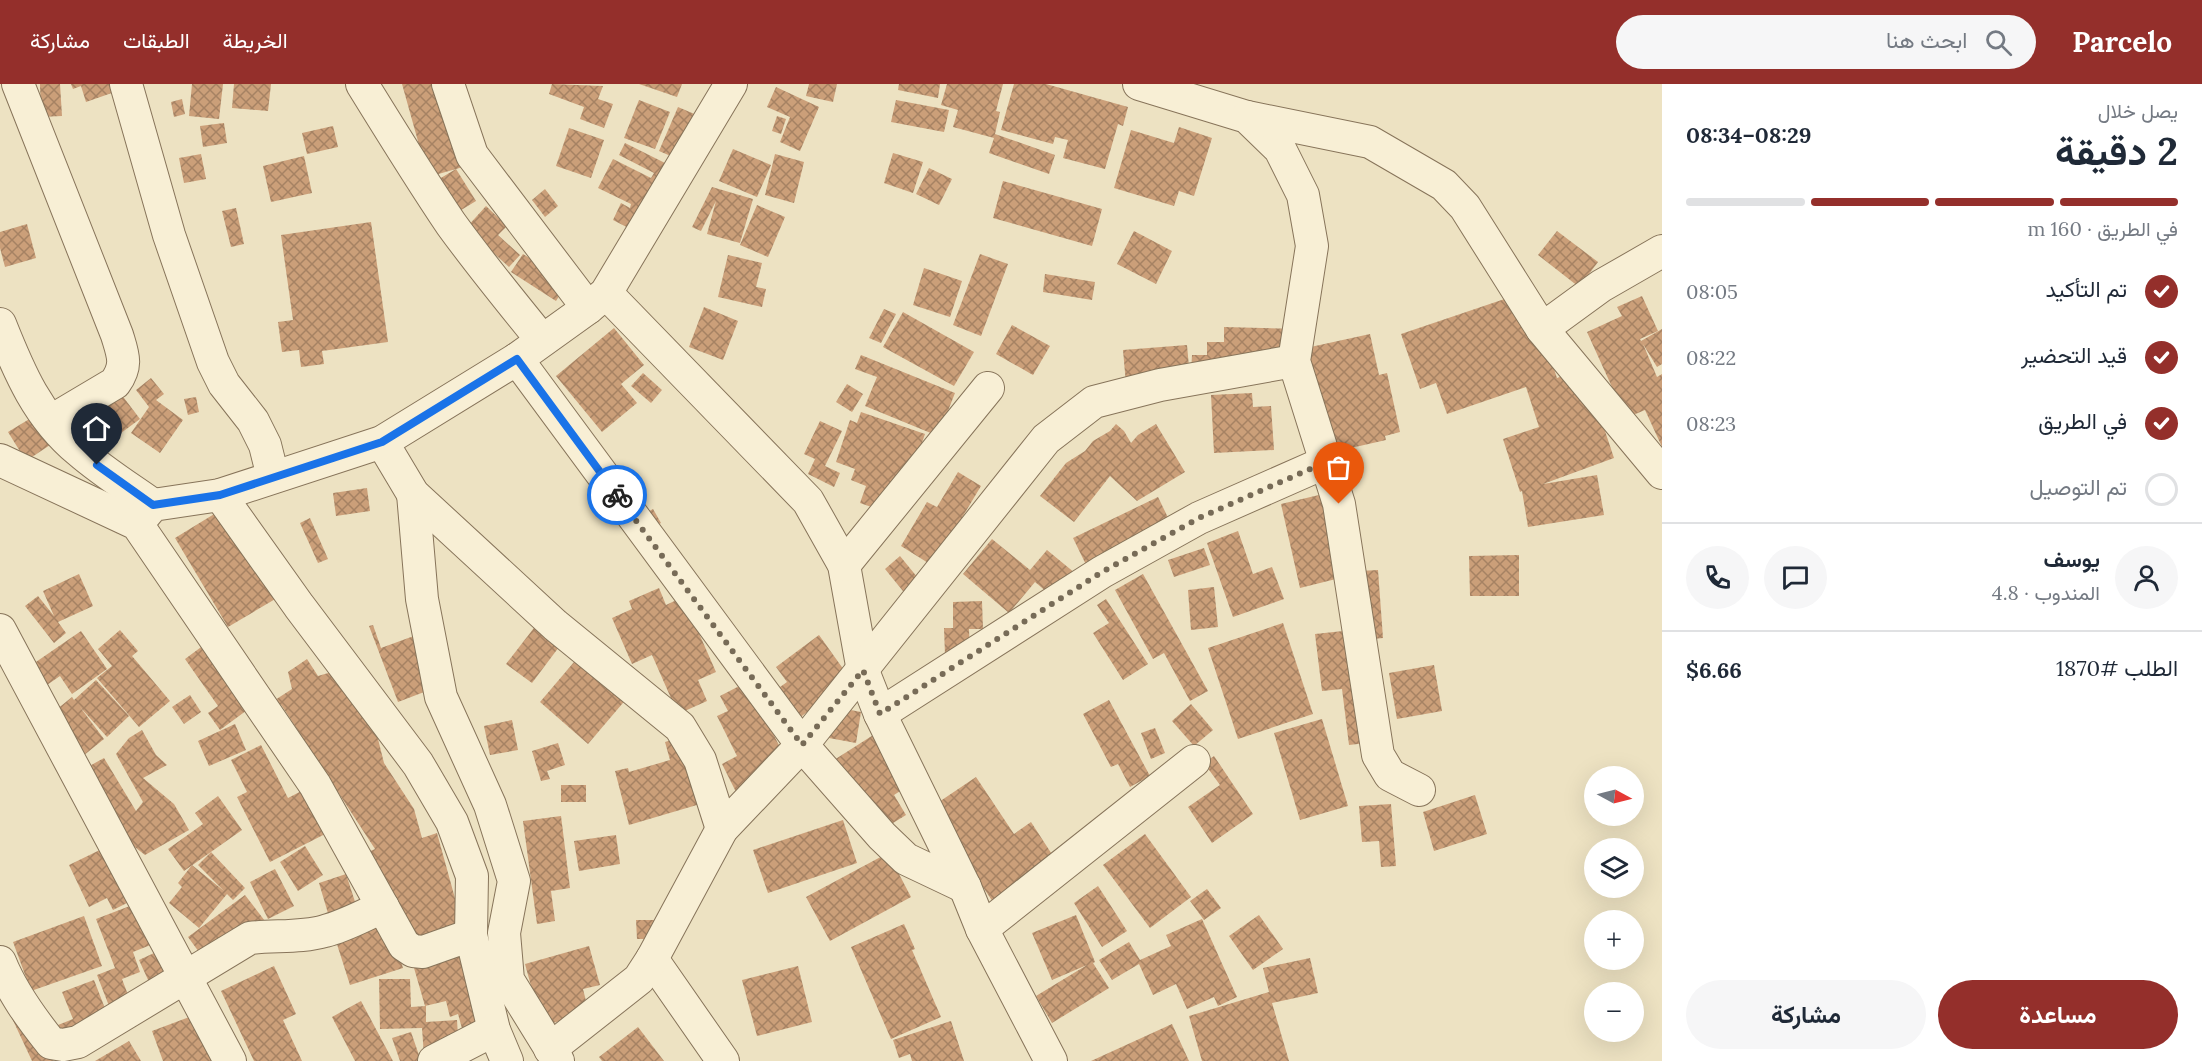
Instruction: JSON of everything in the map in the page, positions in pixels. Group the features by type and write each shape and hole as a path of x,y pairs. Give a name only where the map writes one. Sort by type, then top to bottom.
{"street":[{"path":"18,84 117,335 125,363 122,374 115,383 51,421"},
{"path":"126,84 169,235 213,362 224,384 253,421 265,445 273,477"},
{"path":"362,84 452,225 486,272 542,340"},
{"path":"448,84 472,155 597,300 808,501 844,566 863,670 880,714 965,887 982,929 1051,1061"},
{"path":"0,460 145,514 220,495 382,442 517,359 597,300 731,84"},
{"path":"1139,84 1247,117 1370,142 1444,185 1465,207 1542,329 1662,473"},
{"path":"1247,117 1280,149 1303,195 1312,246 1294,361 1339,504 1378,754 1390,775 1419,790"},
{"path":"1542,329 1600,286 1662,251"},
{"path":"0,324 21,376 40,408 79,451 145,514 315,785 404,945 413,951 423,952 471,935"},
{"path":"517,359 802,745 882,836 906,859 965,887"},
{"path":"412,494 422,599 441,697 490,805 514,881 504,933 508,980 554,1055 639,980 722,829 802,745 1046,439 1094,402 1160,385 1294,361"},
{"path":"844,566 988,388"},
{"path":"382,442 412,494 555,625 680,727 700,760 722,829"},
{"path":"880,714 1102,572 1199,518 1326,462"},
{"path":"220,495 299,606 418,764 452,822 472,876 471,935 495,1030 507,1061"},
{"path":"0,630 230,1061"},
{"path":"982,929 1194,761"},
{"path":"0,962 9,986 38,1026 51,1043 63,1045 78,1042 250,938 303,935 327,931 382,907"},
{"path":"652,959 723,1061"},
{"path":"434,1061 495,1030"}],"building":[{"path":"40,84 60,84 62,116 41,117"},
{"path":"71,84 124,84 126,88 86,102 81,86 73,89"},
{"path":"192,84 223,84 219,119 189,116"},
{"path":"234,84 271,84 268,111 232,108"},
{"path":"402,84 444,84 466,166 428,177"},
{"path":"552,84 603,86 598,99 613,104 604,128 580,119 584,107 549,94"},
{"path":"639,84 682,84 677,97"},
{"path":"809,84 837,84 833,102 806,96"},
{"path":"899,84 940,84 938,98 898,90"},
{"path":"947,84 1003,84 996,111 1000,112 995,134 1055,155 1049,174 989,153 994,138 953,127 958,110 941,105"},
{"path":"1014,84 1046,84 1128,107 1123,126 1118,124 1105,169 1063,158 1068,140 1055,137 1053,144 1001,130"},
{"path":"776,87 819,107 800,151 780,142 790,117 767,107"},
{"path":"182,99 185,114 174,117 171,102"},
{"path":"639,100 670,112 655,149 624,138"},
{"path":"896,100 949,110 944,132 891,122"},
{"path":"678,107 713,122 694,166 659,151"},
{"path":"777,116 786,119 781,134 772,131"},
{"path":"224,123 227,143 203,147 200,126"},
{"path":"333,126 338,147 307,154 302,133"},
{"path":"1179,127 1212,138 1194,196 1179,191 1174,206 1114,188 1131,130 1174,143"},
{"path":"569,128 604,140 591,178 556,166"},
{"path":"625,143 673,167 640,234 613,220 621,203 630,208 631,204 598,188 613,159 651,178 654,173 619,155"},
{"path":"733,149 771,165 757,197 719,181"},
{"path":"893,153 923,162 913,193 884,183"},
{"path":"201,154 206,179 184,183 179,158"},
{"path":"775,154 804,162 794,203 765,195"},
{"path":"304,156 312,193 271,202 263,166"},
{"path":"929,168 952,179 939,205 916,194"},
{"path":"456,169 476,201 453,215 434,182"},
{"path":"1003,181 1102,209 1092,246 993,218"},
{"path":"712,187 753,199 740,243 707,234 716,201 701,231 692,227"},
{"path":"545,189 558,206 545,217 532,200"},
{"path":"757,205 785,217 768,257 740,245"},
{"path":"486,206 507,226 498,235 520,255 509,267 466,228"},
{"path":"236,208 244,244 231,247 222,211"},
{"path":"371,222 388,342 322,351 324,364 301,367 299,350 282,352 278,322 293,320 281,235"},
{"path":"27,224 36,258 5,267 0,248 0,232"},
{"path":"1134,231 1172,251 1156,284 1117,264"},
{"path":"1557,231 1598,262 1579,287 1538,255"},
{"path":"523,254 568,282 556,301 511,272"},
{"path":"980,254 1008,264 981,336 953,325"},
{"path":"728,255 762,263 756,287 766,289 762,307 718,297"},
{"path":"924,268 962,281 950,317 913,305"},
{"path":"1045,274 1095,282 1092,300 1043,292"},
{"path":"1528,291 1557,378 1584,368 1614,458 1543,484 1597,475 1604,515 1528,527 1522,491 1520,492 1503,439 1539,427 1526,387 1447,414 1436,383 1420,389 1401,334"},
{"path":"1642,296 1658,331 1640,339 1641,341 1662,329 1662,364 1657,367 1643,344 1657,377 1662,374 1662,447 1645,410 1626,418 1587,332 1622,316 1617,307"},
{"path":"704,307 738,321 723,360 689,347"},
{"path":"884,309 896,314 881,343 869,338"},
{"path":"903,312 974,352 954,386 883,347"},
{"path":"1012,325 1050,346 1033,375 996,354"},
{"path":"1224,327 1300,329 1298,375 1191,372 1192,355 1207,355 1207,342 1224,342"},
{"path":"614,328 644,365 621,384 637,403 602,432 556,376"},
{"path":"1370,334 1379,375 1387,373 1400,432 1385,436 1386,440 1329,453 1306,348"},
{"path":"1187,345 1190,378 1126,384 1123,350"},
{"path":"861,355 955,393 938,436 865,406 877,377 855,369"},
{"path":"643,373 662,390 651,403 631,386"},
{"path":"151,378 164,394 156,400 183,420 160,453 131,433 149,407 136,390"},
{"path":"847,384 863,394 852,412 836,402"},
{"path":"1252,393 1253,407 1271,406 1274,450 1214,453 1211,395"},
{"path":"121,394 140,419 121,433 103,408"},
{"path":"196,397 199,412 188,415 184,399"},
{"path":"861,412 925,434 897,516 860,503 866,486 851,480 855,469 836,462 850,420 857,423"},
{"path":"36,415 53,443 26,461 8,432"},
{"path":"820,421 842,431 825,466 840,473 834,487 808,474 815,459 804,454"},
{"path":"1116,424 1124,431 1131,443 1138,435 1156,424 1185,472 1137,501 1110,476 1074,522 1040,496 1066,463 1085,451 1093,441 1110,431"},
{"path":"958,472 981,486 933,566 901,546 927,502 937,507"},
{"path":"367,488 370,511 336,516 333,493"},
{"path":"1340,490 1359,571 1378,570 1383,638 1364,640 1360,573 1300,588 1281,504"},
{"path":"1158,497 1177,536 1092,577 1073,538"},
{"path":"224,508 277,598 228,627 175,538"},
{"path":"653,509 661,523 649,529 642,515"},
{"path":"310,518 328,559 318,563 300,523"},
{"path":"1238,531 1253,574 1272,567 1284,599 1233,617 1207,543"},
{"path":"992,539 1030,570 1047,550 1081,578 1060,603 1035,582 1009,613 963,574"},
{"path":"1204,548 1210,565 1174,577 1168,560"},
{"path":"1519,555 1519,596 1470,596 1469,556"},
{"path":"900,556 922,583 907,596 885,569"},
{"path":"79,574 93,606 58,622 66,633 54,643 25,606 38,596 54,616 43,591"},
{"path":"1143,574 1208,691 1190,701 1164,653 1153,659 1115,590"},
{"path":"1214,587 1218,627 1191,630 1188,590"},
{"path":"659,588 666,605 683,597 716,672 698,680 707,701 678,714 652,655 632,664 612,618 632,609 629,601"},
{"path":"1106,599 1148,664 1123,680 1093,633 1109,623 1097,605"},
{"path":"982,601 983,629 969,629 970,655 945,655 944,628 953,628 953,602"},
{"path":"1283,623 1313,714 1238,739 1208,648"},
{"path":"537,624 562,643 532,683 506,664"},
{"path":"373,625 381,648 422,633 445,684 398,702 369,626"},
{"path":"1362,629 1375,742 1349,745 1342,689 1322,691 1315,634"},
{"path":"120,630 138,651 132,656 170,701 139,727 97,678 112,666 98,649"},
{"path":"81,631 107,669 72,694 60,676 47,685 33,664"},
{"path":"819,635 849,677 794,722 773,692 787,682 776,667"},
{"path":"212,639 258,702 220,730 208,713 218,706 185,659"},
{"path":"580,655 628,697 588,744 540,702"},
{"path":"307,659 318,676 335,671 377,735 384,763 414,809 422,838 437,833 464,931 415,945 398,900 386,903 362,855 375,849 282,706 275,700 292,689 288,672"},
{"path":"1434,665 1442,711 1397,719 1389,673"},
{"path":"96,680 129,716 107,737 80,707 104,739 83,756 51,714 72,697 74,700"},
{"path":"747,682 789,765 736,792 722,764 737,756 717,716 728,711 720,696"},
{"path":"190,695 201,712 184,724 172,707"},
{"path":"1109,700 1150,776 1130,787 1118,764 1111,767 1083,714"},
{"path":"1191,704 1213,730 1194,746 1172,721"},
{"path":"835,707 861,712 856,743 829,738"},
{"path":"1322,719 1348,806 1300,820 1274,733"},
{"path":"512,720 518,750 490,755 484,726"},
{"path":"235,724 246,750 209,766 198,741"},
{"path":"1155,728 1165,753 1151,759 1141,733"},
{"path":"142,730 156,755 167,765 143,778 174,804 189,830 145,855 122,837 84,769 104,758 136,811 143,802 116,754 129,738"},
{"path":"878,732 911,784 894,795 906,815 880,831 834,760"},
{"path":"678,738 707,802 629,825 615,771 628,768 629,772 670,760 665,742"},
{"path":"558,743 565,765 547,771 550,779 541,781 532,751"},
{"path":"261,745 288,798 311,786 333,830 270,862 237,797 247,792 231,760"},
{"path":"1214,756 1253,814 1212,843 1188,807 1220,785 1204,763"},
{"path":"976,777 1014,834 1031,822 1057,862 995,905 930,808"},
{"path":"561,785 586,785 586,802 561,802"},
{"path":"1475,795 1487,834 1434,851 1423,812"},
{"path":"218,796 242,830 184,871 168,849 203,824 195,813"},
{"path":"1391,804 1396,866 1381,867 1379,841 1362,842 1359,806"},
{"path":"561,816 570,888 551,891 555,921 537,924 523,821"},
{"path":"843,820 857,863 768,893 753,850"},
{"path":"1145,834 1191,897 1150,928 1103,865"},
{"path":"616,835 620,864 579,871 574,841"},
{"path":"305,846 323,875 298,891 280,862"},
{"path":"106,847 131,901 113,910 107,898 89,907 69,865"},
{"path":"211,852 245,888 233,900 227,894 199,928 169,903 182,887 178,883 192,865 224,891 198,865"},
{"path":"888,853 911,897 830,941 806,897"},
{"path":"275,869 294,906 268,919 250,882"},
{"path":"346,874 358,911 330,920 319,883"},
{"path":"1098,886 1127,931 1102,947 1074,903"},
{"path":"1207,889 1221,908 1204,920 1190,901"},
{"path":"245,895 265,921 212,970 188,937"},
{"path":"148,899 163,940 133,952 140,972 122,979 136,1016 116,1024 97,975 115,968 96,919"},
{"path":"1076,915 1095,962 1093,963 1109,988 1052,1023 1036,996 1087,965 1052,980 1032,933"},
{"path":"1259,915 1283,949 1253,970 1229,936"},
{"path":"84,916 102,966 31,991 13,942"},
{"path":"1202,919 1237,997 1218,1006 1214,997 1187,1009 1176,984 1153,995 1139,964 1112,980 1099,960 1129,942 1140,960 1171,946 1166,935"},
{"path":"636,920 657,920 657,939 637,939"},
{"path":"388,921 403,968 350,985 335,938"},
{"path":"904,924 915,949 912,950 941,1017 891,1039 851,947"},
{"path":"589,946 600,985 583,989 589,1013 542,1026 525,964"},
{"path":"167,947 187,991 159,1004 139,960"},
{"path":"462,955 481,1027 463,1032 458,1014 450,1017 446,1001 425,1006 414,968"},
{"path":"1310,958 1318,993 1272,1003 1289,1061 1202,1061 1189,1016 1269,992 1263,968"},
{"path":"274,966 296,1014 283,1020 302,1061 254,1061 221,991"},
{"path":"798,966 812,1022 757,1036 742,980"},
{"path":"379,979 410,979 411,1007 426,1006 426,1022 457,1020 459,1053 424,1056 422,1028 380,1029"},
{"path":"94,980 113,1029 62,1050 53,1027 73,1019 62,992"},
{"path":"361,1001 393,1061 355,1061 332,1017"},
{"path":"29,1007 55,1060 32,1061 11,1016"},
{"path":"200,1013 214,1061 163,1061 152,1031"},
{"path":"951,1021 964,1061 912,1061 910,1054 899,1058 893,1040"},
{"path":"1172,1024 1189,1061 1091,1061"},
{"path":"638,1027 664,1061 602,1061 599,1057"},
{"path":"411,1032 421,1061 400,1061 392,1038"},
{"path":"129,1041 141,1061 95,1061"}],"way so far":[{"path":"617,495 802,745 863,670 880,714 1102,572 1199,518 1326,462 1339,504"}],"route":[{"path":"97,465 153,505 220,495 382,442 517,359 617,495"}]}
